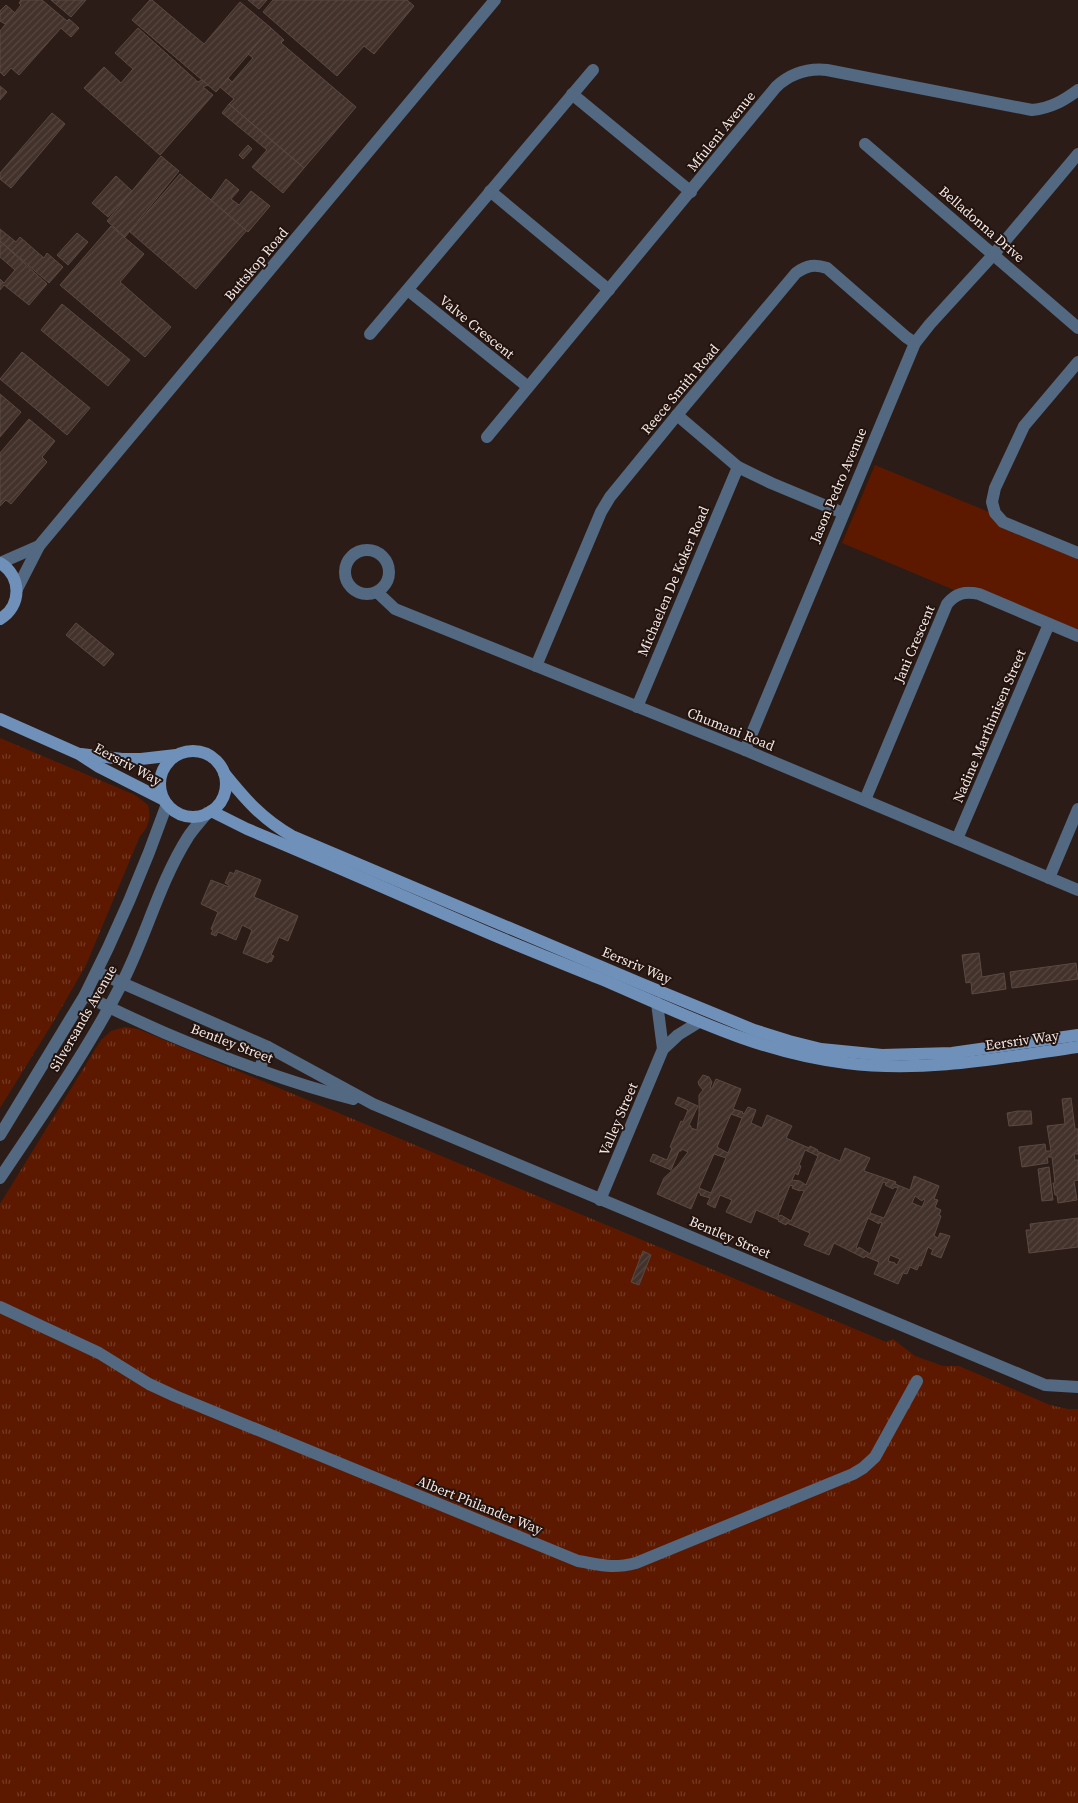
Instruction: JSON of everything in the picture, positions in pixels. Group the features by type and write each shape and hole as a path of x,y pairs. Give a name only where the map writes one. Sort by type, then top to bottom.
{"main road":[{"path":"0,563 13,576 17,589 16,599 12,607 0,619"},
{"name":"Eersriv Way","path":"0,719 78,754 165,802"},
{"path":"192,751 204,753 218,762 224,773 224,792 218,804 209,812 198,816 183,815 174,811 165,802 160,790 161,775 165,766 176,755 192,751"},
{"name":"Eersriv Way","path":"78,754 122,759 176,755"},
{"name":"Eersriv Way","path":"224,773 249,805 278,828 292,836 650,987 776,1037 821,1048 882,1055 952,1053 1078,1035"},
{"name":"Eersriv Way","path":"209,812 699,1022 764,1046 837,1062 882,1067 950,1065 1078,1047"}],"street":[{"name":"Buttskop Road","path":"17,589 39,546 495,0"},
{"name":"Mfuleni Avenue","path":"487,437 776,87 784,80 800,72 818,69 828,70 1032,110 1054,106 1063,102 1078,90"},
{"path":"370,334 592,70"},
{"path":"572,94 690,192"},
{"name":"Belladonna Drive","path":"865,144 1078,328"},
{"name":"Jason Pedro Avenue","path":"745,750 915,343 994,254 1078,154"},
{"path":"490,191 609,290"},
{"name":"Reece Smith Road","path":"536,666 601,512 610,497 796,273 810,266 818,265 835,274 915,343"},
{"name":"Valve Crescent","path":"408,290 528,387"},
{"path":"1078,362 1024,426 995,488 992,502 995,513 1003,522 1078,553"},
{"path":"677,415 738,467 843,513"},
{"name":"Michaelen De Koker Road","path":"637,707 738,467"},
{"name":"Buttskop Road","path":"0,563 39,546"},
{"name":"Chumani Road","path":"377,592 395,609 745,750 1078,890"},
{"name":"Jani Crescent","path":"865,800 946,604 952,598 969,592 979,594 1078,636"},
{"name":"Nadine Marthinisen Street","path":"957,839 1049,624"},
{"name":"Silversands Avenue","path":"0,1135 97,972 143,866 165,802"},
{"path":"1049,878 1078,809"},
{"name":"Silversands Avenue","path":"0,1178 76,1064 122,984 161,889 184,844 209,812"},
{"name":"Bentley Street","path":"97,972 268,1047 373,1104 1045,1385 1078,1387"},
{"name":"Bentley Street","path":"85,995 108,1008 213,1053 321,1091 373,1104"},
{"path":"657,1003 663,1049"},
{"name":"Valley Street","path":"600,1200 663,1049 678,1035 699,1022"},
{"path":"259,1070 268,1047"},
{"name":"Albert Philander Way","path":"0,1307 99,1353 149,1384 175,1396 578,1561 606,1567 636,1563 853,1474 863,1468 879,1451 917,1381"}],"green space":[{"path":"875,465 989,512 994,521 1002,528 1078,559 1078,630 972,586 954,590 842,543"},
{"path":"0,738 135,795 148,805 149,814 147,825 140,836 86,965 0,1108"},
{"path":"124,1027 138,1029 886,1342 893,1339 915,1356 943,1366 959,1366 1050,1405 1078,1409 1078,1803 0,1803 0,1204 101,1040 111,1031"}],"building":[{"path":"21,0 42,0 67,21 69,19 79,28 71,37 61,28 19,75 11,68 4,76 0,72 0,31 21,5 19,3"},
{"path":"51,0 86,0 71,17"},
{"path":"150,0 204,44 240,2 271,28 216,92 132,20"},
{"path":"248,0 267,0 259,9"},
{"path":"273,0 407,0 414,6 374,54 364,46 337,76 263,12"},
{"path":"6,5 15,13 5,24 0,21 0,11"},
{"path":"138,28 198,82 202,80 208,85 203,87 213,95 160,155 84,88 104,67 121,83 133,69 115,53"},
{"path":"271,28 284,40 281,43 356,107 304,168 229,104 234,99 220,87 228,78 232,82 253,58 248,54"},
{"path":"0,86 7,92 0,100"},
{"path":"229,104 304,168 283,193 252,167 267,150 222,113"},
{"path":"52,113 65,124 11,188 0,179 0,173"},
{"path":"248,145 252,149 243,159 239,155"},
{"path":"161,156 179,171 125,237 107,221"},
{"path":"180,174 247,230 196,289 130,232"},
{"path":"116,176 132,191 108,217 92,203"},
{"path":"226,179 239,190 231,199 239,205 251,191 270,206 248,232 211,200"},
{"path":"111,226 144,254 120,282 171,327 145,357 60,285"},
{"path":"0,229 16,242 20,237 44,258 47,253 63,267 49,283 0,241"},
{"path":"77,233 88,242 68,265 57,255"},
{"path":"0,241 47,284 29,305 4,285 0,290 0,279 4,283 15,270 0,257"},
{"path":"62,304 130,360 108,386 41,330"},
{"path":"22,352 90,408 67,435 0,379"},
{"path":"0,394 21,412 0,437"},
{"path":"29,419 55,441 42,457 47,462 11,504 6,500 0,506 0,453"},
{"path":"76,623 114,654 104,666 66,635"},
{"path":"236,870 261,880 254,897 298,916 288,941 279,937 271,955 274,956 271,962 269,961 268,963 243,953 252,930 242,925 236,940 218,932 216,936 211,934 213,930 211,929 218,912 201,904 211,880 229,887 225,883 230,872 234,874"},
{"path":"979,953 982,977 1004,973 1006,989 972,994 971,982 966,983 962,955"},
{"path":"1076,963 1078,979 1012,988 1010,972"},
{"path":"703,1075 709,1077 712,1082 710,1088 712,1088 716,1079 741,1089 733,1109 744,1114 748,1107 756,1110 751,1123 762,1128 767,1115 792,1126 786,1138 809,1148 810,1146 840,1161 845,1148 870,1158 864,1171 896,1182 895,1184 910,1190 914,1176 939,1186 934,1199 938,1200 935,1207 941,1210 939,1215 941,1216 934,1236 938,1238 940,1233 950,1236 941,1258 931,1254 933,1250 928,1247 921,1266 919,1265 917,1270 910,1267 907,1274 903,1273 898,1284 874,1274 879,1262 865,1256 864,1258 834,1243 829,1255 804,1245 810,1233 787,1223 786,1225 756,1210 751,1223 726,1212 732,1200 720,1195 715,1208 707,1204 710,1198 700,1195 698,1192 691,1209 657,1194 664,1178 688,1152 682,1149 679,1151 671,1170 650,1161 653,1154 667,1160 672,1148 670,1147 688,1110 675,1104 678,1097 698,1106 689,1125 697,1130 699,1095 703,1090 698,1082","holes":["731,1114 742,1118 728,1153 717,1147","805,1150 818,1156 806,1185 800,1181 792,1180 795,1173 798,1175 801,1166 799,1165","714,1154 726,1158 711,1193 699,1188","883,1182 893,1189 894,1187 898,1188 884,1218 870,1213","790,1185 793,1186 792,1188 804,1191 791,1221 778,1215","915,1196 922,1201 923,1199 925,1200 922,1207 912,1203","868,1218 879,1224 879,1222 882,1223 870,1254 859,1247 858,1249 856,1248","890,1255 900,1259 897,1265 888,1261"]},
{"path":"1071,1098 1075,1129 1078,1129 1078,1154 1074,1154 1075,1160 1078,1160 1078,1180 1074,1181 1077,1200 1058,1203 1053,1183 1055,1183 1052,1157 1047,1157 1048,1163 1022,1167 1019,1147 1045,1144 1046,1151 1051,1151 1047,1126 1065,1124 1062,1099"},
{"path":"1031,1111 1032,1124 1009,1126 1007,1113"},
{"path":"1049,1167 1053,1200 1042,1201 1038,1169"},
{"path":"1078,1218 1078,1247 1029,1253 1026,1230 1031,1230 1030,1224"},
{"path":"643,1251 651,1255 639,1285 631,1282"}]}
